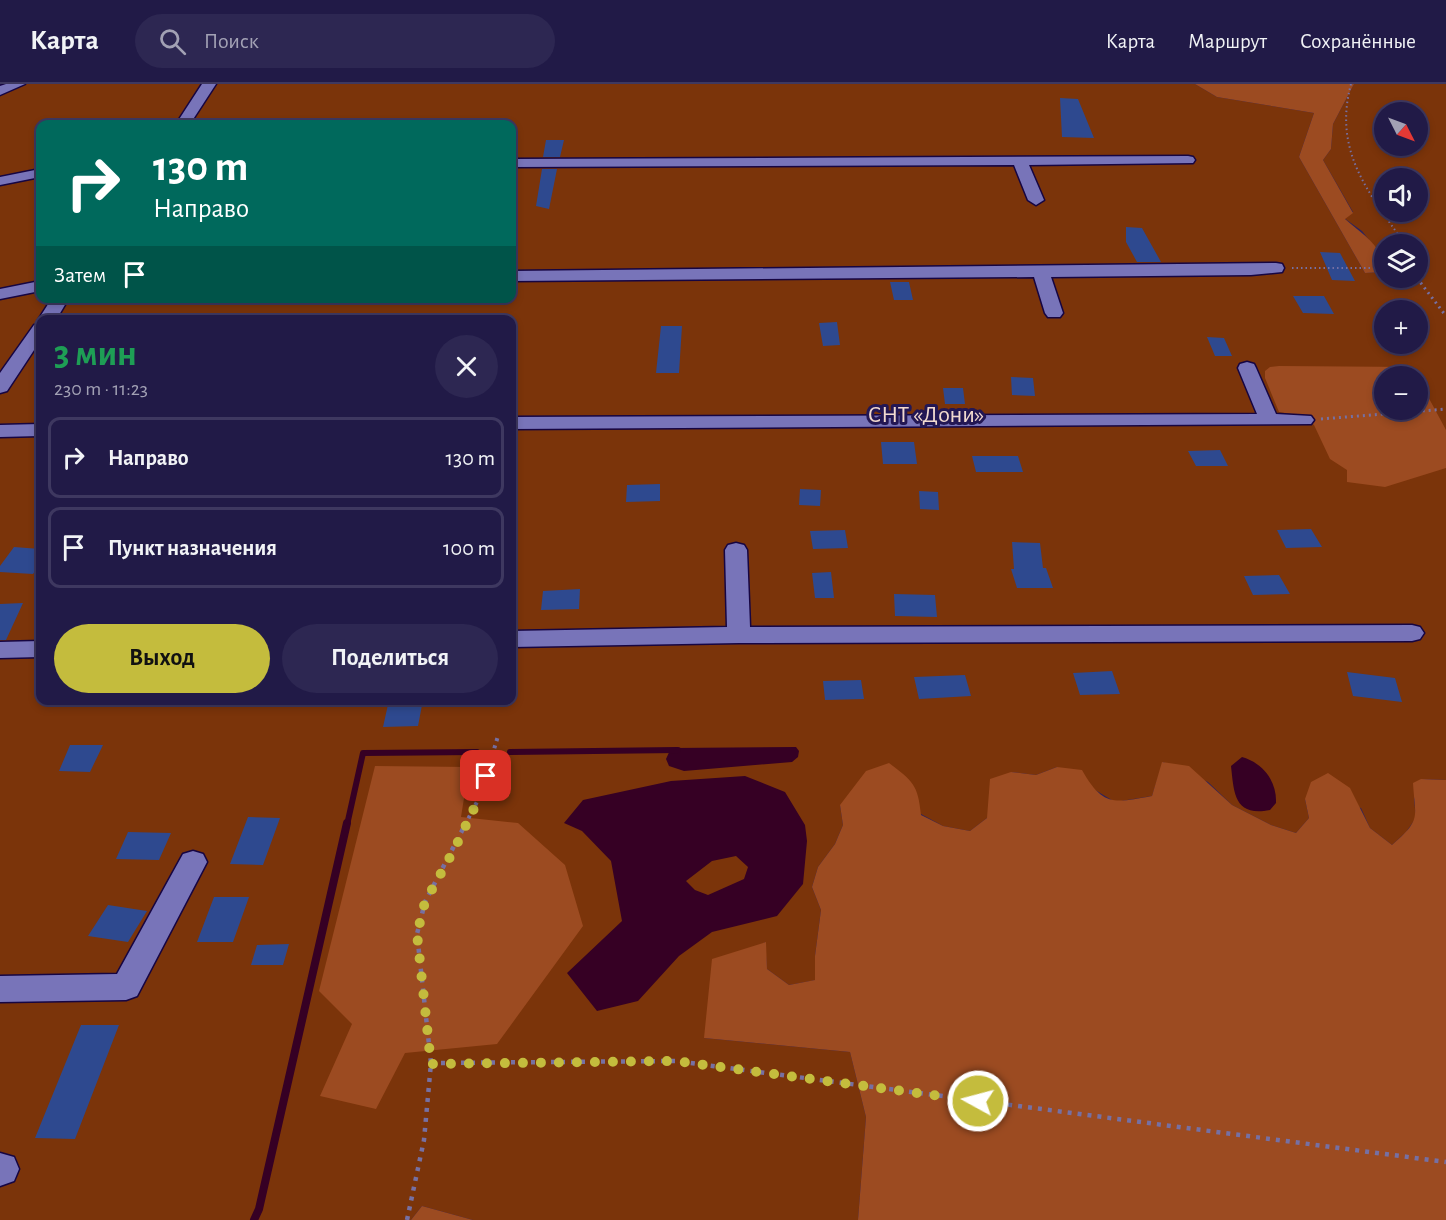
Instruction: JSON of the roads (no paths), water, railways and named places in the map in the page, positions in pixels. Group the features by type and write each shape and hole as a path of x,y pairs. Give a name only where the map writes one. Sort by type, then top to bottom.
{"street":[{"path":"0,91 18,84"},
{"path":"186,120 209,84"},
{"path":"516,163 1188,160"},
{"path":"1020,161 1036,200"},
{"path":"0,181 36,174"},
{"path":"516,276 1276,268"},
{"path":"1041,272 1054,313"},
{"path":"0,294 36,287"},
{"path":"0,387 36,335"},
{"path":"1248,368 1269,420"},
{"path":"516,423 1304,420"},
{"path":"0,431 36,430"},
{"path":"736,550 739,635"},
{"path":"516,639 739,635 1412,633"},
{"path":"0,650 36,649"},
{"path":"0,989 126,987 193,862"}],"waterway":[{"path":"510,752 678,750"},
{"path":"347,825 363,753 477,752"},
{"path":"254,1220 259,1209 347,823"}],"park label":[{"name":"СНТ «Дони»","path":"926,414"}]}
